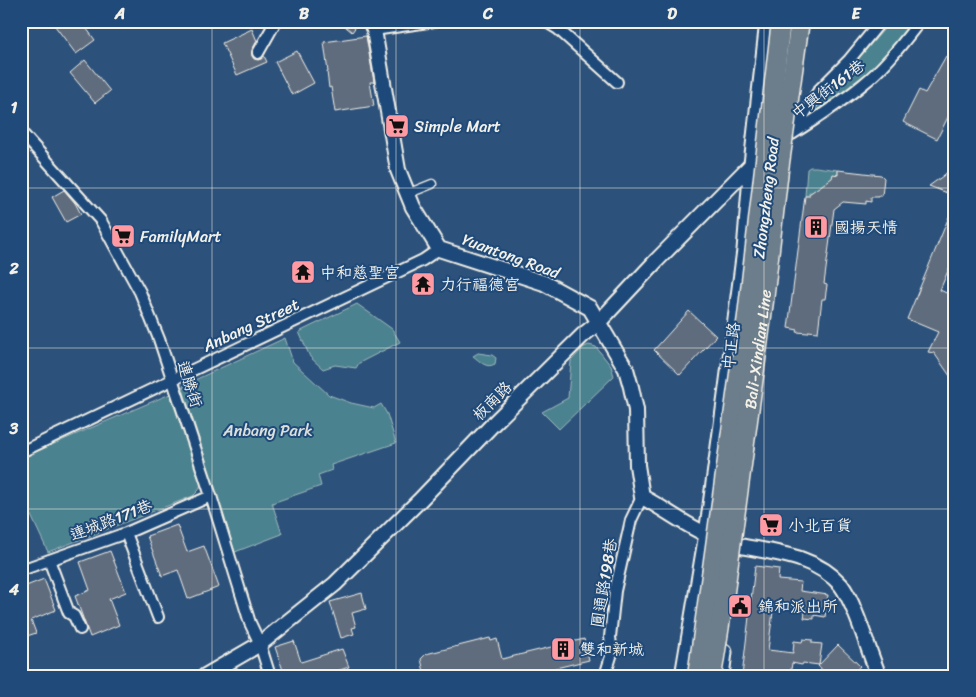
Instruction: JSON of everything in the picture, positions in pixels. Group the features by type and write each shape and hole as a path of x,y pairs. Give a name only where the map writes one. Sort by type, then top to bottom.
{"highway":[{"name":"Bali-Xindian Line","path":"697,676 747,316 781,21"},
{"name":"Bali-Xindian Line","path":"712,676 763,310 778,170 800,21"}],"main road":[{"name":"Zhongzheng Road","path":"684,676 707,534 744,250 768,21"},
{"name":"中正路","path":"706,676 719,590 754,304 763,252 769,180 790,21"},
{"name":"Zhongzheng Road","path":"721,676 808,21"}],"street":[{"path":"258,53 276,21"},
{"path":"372,26 434,21"},
{"path":"545,21 558,29 617,82"},
{"path":"792,134 819,90 849,60 881,21"},
{"name":"中興街161巷","path":"792,134 834,107 864,84 894,54 920,21"},
{"name":"Yuantong Road","path":"372,26 398,170 413,206 439,249 544,283 590,308 626,369 631,387 636,410 637,465 642,497"},
{"name":"連勝街","path":"21,132 101,221 140,292 173,379 250,623 260,644 270,676"},
{"name":"板南路","path":"205,676 260,644 335,584 495,422 583,335 598,323 752,164 792,134"},
{"path":"407,194 432,184"},
{"name":"Anbang Street","path":"21,452 423,260 439,249"},
{"name":"連城路171巷","path":"21,570 126,532 211,496"},
{"path":"642,497 707,534 738,546 775,552 804,560 823,571 840,584 849,598 879,676"},
{"name":"圓通路198巷","path":"606,676 612,653 610,637 615,591 631,520 642,497"},
{"path":"126,532 158,618"},
{"path":"49,560 69,613 74,616 80,629"}],"green space":[{"path":"891,21 914,21 876,66 817,113 814,110"},
{"path":"810,167 838,170 838,175 833,175 832,181 817,193 809,192 809,196 805,196 807,169"},
{"path":"357,304 392,329 400,342 359,363 356,368 335,365 323,369 310,357 299,332"},
{"name":"Anbang Park","path":"285,338 293,362 329,395 351,403 374,408 381,404 387,414 396,443 331,465 332,470 318,475 321,486 272,503 282,534 235,552 183,389 184,385"},
{"path":"589,345 596,347 611,366 614,376 559,429 542,412 568,398 571,361 584,347"},
{"path":"478,353 492,355 496,358 495,364 489,366 484,364 473,356"},
{"name":"Anbang Park","path":"170,394 201,484 199,490 193,496 48,552 21,494 21,458"}],"building":[{"path":"61,21 81,21 95,40 76,54 55,26"},
{"path":"339,21 360,21 352,32"},
{"path":"252,29 257,41 252,50 252,56 258,60 264,56 267,62 237,75 222,43"},
{"path":"366,36 374,82 370,82 374,106 335,112 331,87 329,88 324,42"},
{"path":"955,46 955,103 937,139 903,122 919,90 925,93 946,56 949,58"},
{"path":"297,51 314,83 292,95 275,62"},
{"path":"85,60 110,91 95,103 70,73"},
{"path":"955,165 955,196 929,186 943,176"},
{"path":"838,170 881,175 884,178 882,196 871,197 871,202 866,201 866,204 843,202 834,209 824,284 827,285 825,299 822,299 818,332 797,332 798,330 788,328 805,196 809,196 809,194 832,178 833,174 838,175"},
{"path":"64,190 81,214 66,222 52,197"},
{"path":"955,202 955,254 940,290 955,297 955,383 934,353 928,352 938,332 907,319"},
{"path":"689,311 716,336 680,375 654,350"},
{"path":"177,525 187,552 204,546 219,587 188,599 178,570 162,576 147,536"},
{"path":"110,551 126,592 109,599 119,625 90,637 75,596 90,590 80,562"},
{"path":"755,566 779,569 778,580 801,582 800,591 828,595 825,617 814,615 814,619 804,618 805,612 798,609 798,607 774,604 768,650 793,653 794,641 812,640 812,643 822,644 819,665 792,663 790,676 774,674 774,676 742,676"},
{"path":"44,579 56,610 31,620 36,633 21,638 21,588"},
{"path":"362,593 366,609 352,613 356,627 352,628 354,634 341,638 330,602"},
{"path":"490,638 491,641 497,639 502,659 584,639 589,660 523,676 425,676 421,659 426,654"},
{"path":"294,641 301,662 342,649 349,667 322,676 285,676 275,647"},
{"path":"838,645 860,666 851,676 829,676 818,666"}],"place":[{"name":"Simple Mart","path":"397,126"},
{"name":"國揚天情","path":"816,227"},
{"name":"FamilyMart","path":"123,236"},
{"name":"中和慈聖宮","path":"303,272"},
{"name":"力行福德宮","path":"423,284"},
{"name":"小北百貨","path":"771,525"},
{"name":"錦和派出所","path":"740,606"},
{"name":"雙和新城","path":"563,649"}]}
